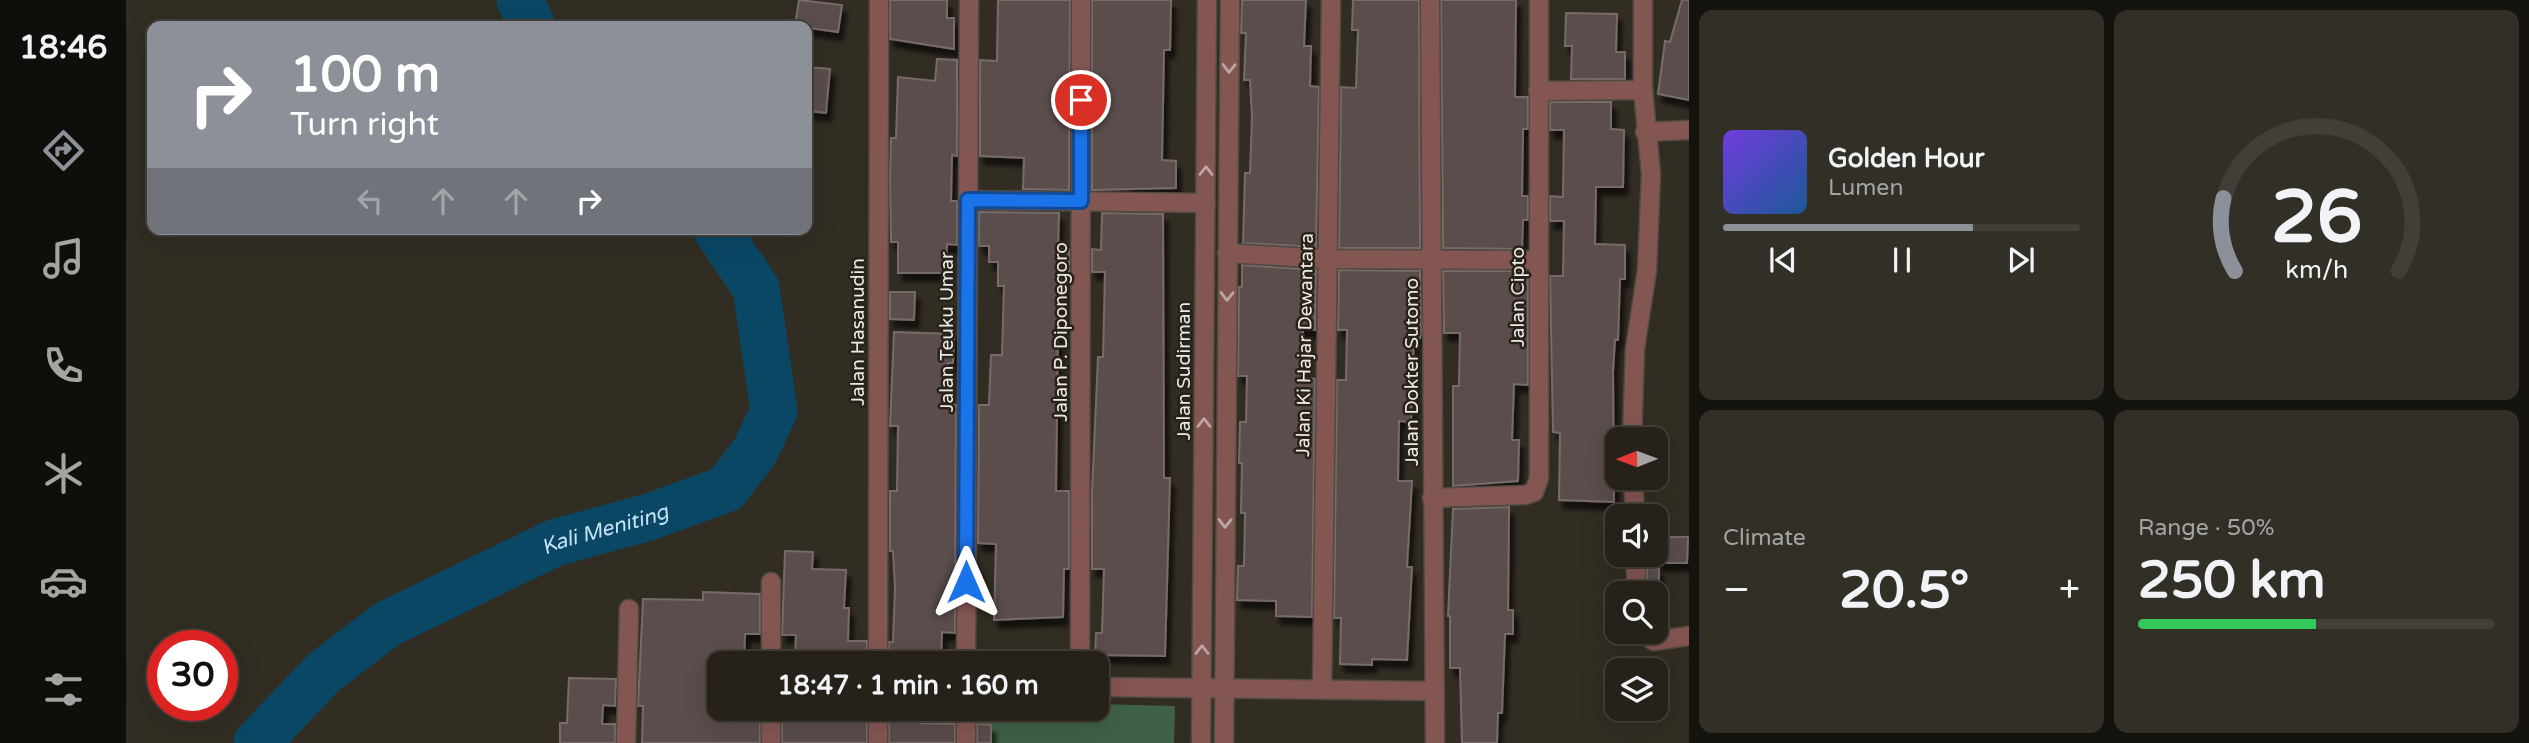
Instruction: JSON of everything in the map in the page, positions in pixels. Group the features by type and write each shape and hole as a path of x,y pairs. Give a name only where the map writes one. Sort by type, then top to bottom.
{"street":[{"name":"Jalan Hasanudin","path":"878,651 879,0"},
{"name":"Jalan Teuku Umar","path":"966,651 969,0"},
{"name":"Jalan P. Diponegoro","path":"1080,651 1081,0"},
{"name":"Jalan Sudirman","path":"1201,743 1207,0"},
{"path":"1224,743 1230,0"},
{"name":"Jalan Ki Hajar Dewantara","path":"1322,690 1331,0"},
{"name":"Jalan Dokter Sutomo","path":"1430,0 1435,743"},
{"name":"Jalan Cipto","path":"1432,498 1525,495 1534,492 1539,478 1539,0"},
{"path":"1632,427 1634,349 1647,270 1651,174 1643,90 1643,0"},
{"path":"1538,91 1643,90"},
{"path":"1645,132 1689,130"},
{"path":"968,200 1206,203"},
{"path":"1227,253 1326,259 1538,260"},
{"path":"771,582 771,651"},
{"path":"626,743 629,609"},
{"path":"1668,639 1689,635"},
{"path":"1109,687 1433,691"},
{"path":"771,721 771,743"},
{"path":"878,721 878,743"},
{"path":"966,721 966,743"}],"green space":[{"path":"1109,704 1175,706 1174,743 982,743 983,721 1109,721"}],"building":[{"path":"799,0 842,5 838,32 812,28 812,21 796,21"},
{"path":"890,0 947,0 947,18 954,18 954,49 890,39"},
{"path":"998,0 1070,0 1069,190 1023,189 1024,158 980,156 980,60 997,61"},
{"path":"1092,0 1171,0 1170,50 1164,50 1162,160 1176,161 1176,188 1092,190"},
{"path":"1242,0 1306,0 1304,46 1311,46 1310,86 1319,87 1316,247 1243,243 1245,173 1250,173 1252,117 1250,80 1244,80 1246,33 1241,33"},
{"path":"1353,0 1419,0 1420,248 1339,248 1341,87 1356,88 1358,30 1352,30"},
{"path":"1441,0 1516,0 1515,97 1528,97 1528,129 1523,129 1522,196 1528,196 1528,220 1523,220 1522,249 1443,248"},
{"path":"1682,0 1689,0 1689,100 1658,94 1665,41 1670,42"},
{"path":"1566,13 1617,14 1616,52 1625,52 1625,79 1571,79 1572,46 1565,46"},
{"path":"937,59 957,60 957,156 952,155 951,201 957,201 957,245 947,244 946,273 898,273 898,242 891,242 890,179 891,138 896,138 898,77 935,81"},
{"path":"812,67 830,69 826,113 812,112"},
{"path":"1550,102 1611,102 1611,129 1624,130 1623,187 1596,187 1595,244 1625,245 1625,279 1620,279 1618,340 1615,340 1613,427 1605,427 1605,490 1614,490 1614,502 1559,500 1560,433 1553,432 1550,276 1563,276 1564,221 1550,221 1550,196 1563,197 1564,130 1550,130"},
{"path":"979,212 1059,213 1058,249 1069,249 1069,271 1063,271 1061,278 1058,330 1056,491 1069,491 1069,569 1064,569 1063,617 994,620 996,544 978,543 979,405 989,405 991,355 1002,355 1004,286 998,286 998,262 989,262 989,246 979,246"},
{"path":"1102,213 1163,214 1164,478 1170,478 1165,656 1109,655 1109,651 1095,651 1096,633 1102,633 1104,569 1092,569 1092,492 1098,357 1103,357 1105,272 1092,272 1092,249 1101,250"},
{"path":"1242,265 1316,270 1315,330 1303,329 1302,371 1306,371 1306,378 1315,379 1312,617 1276,616 1276,601 1237,600 1238,566 1244,566 1245,513 1241,513 1242,463 1239,463 1240,422 1246,422 1247,376 1238,376 1239,287 1242,287"},
{"path":"1339,270 1420,271 1421,333 1420,338 1414,337 1411,422 1399,421 1398,481 1412,481 1407,567 1412,567 1407,660 1372,659 1372,665 1340,664 1341,618 1334,618 1337,380 1346,380 1347,330 1338,330"},
{"path":"1443,271 1522,271 1522,275 1528,275 1528,385 1514,384 1512,440 1519,440 1518,481 1453,486 1453,386 1459,386 1460,333 1444,333"},
{"path":"890,292 915,292 914,320 890,319"},
{"path":"894,332 954,334 953,363 948,363 947,404 956,405 955,633 942,632 941,651 889,651 889,642 893,642 895,587 893,551 890,551 890,491 897,491 898,426 890,426"},
{"path":"1509,507 1508,610 1513,610 1513,634 1505,634 1502,713 1498,713 1497,743 1462,743 1460,668 1450,668 1448,616 1453,509"},
{"path":"1668,537 1688,537 1687,563 1668,563"},
{"path":"785,551 813,552 812,569 846,570 844,608 849,608 848,641 867,641 867,651 795,651 796,635 782,635"},
{"path":"1647,568 1659,569 1659,581 1647,581"},
{"path":"703,592 760,594 760,634 745,634 744,651 707,651 707,721 760,721 760,743 642,743 643,706 638,706 643,599 703,600"},
{"path":"569,678 616,679 615,706 603,705 602,724 615,724 615,743 560,743 560,723 567,723"},
{"path":"782,721 867,721 867,743 782,743"},
{"path":"889,721 955,724 955,743 889,743"},
{"path":"977,724 991,725 991,743 977,743"}],"waterway":[{"name":"Kali Meniting","path":"520,0 530,21"},
{"name":"Kali Meniting","path":"257,743 323,673 387,624 554,543 649,517 726,489 755,451 774,411 756,288 720,235"}],"route":[{"path":"966,582 968,200 1081,201 1081,100"}]}
